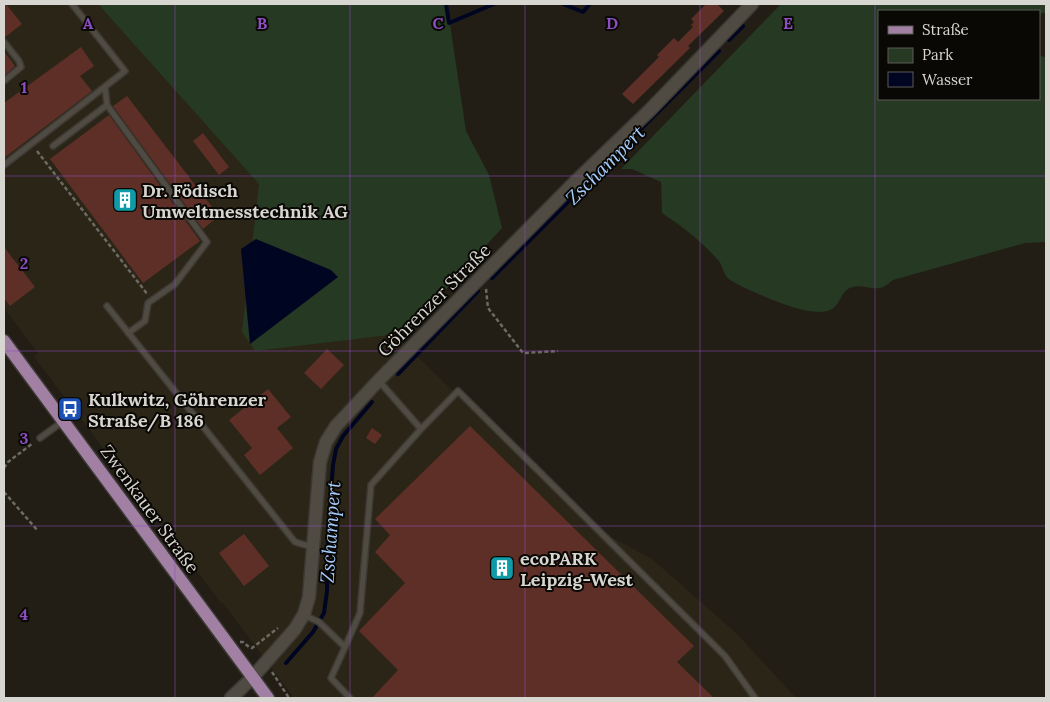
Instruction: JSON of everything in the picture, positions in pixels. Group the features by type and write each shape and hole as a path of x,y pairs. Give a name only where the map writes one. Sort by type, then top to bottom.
{"main road":[{"name":"Zwenkauer Straße","path":"4,340 268,698"}],"street":[{"name":"Göhrenzer Straße","path":"231,698 252,678 295,629 304,614 309,597 320,462 326,442 336,426 576,181 650,110 752,4"}],"lane":[{"path":"4,164 125,71 72,4"},
{"path":"4,42 19,61 21,68 4,81"},
{"path":"105,86 106,105 207,242 175,284 148,303 145,321 128,333"},
{"path":"53,146 106,105"},
{"path":"107,306 295,542 314,547"},
{"path":"379,380 421,429"},
{"path":"350,698 332,678 360,613 371,485 458,391 724,656 755,698"},
{"path":"40,438 63,421"},
{"path":"304,614 319,622 345,647"}],"path":[{"path":"31,143 152,300"},
{"path":"481,278 486,290 488,308 523,353 558,351"},
{"path":"4,468 8,462 40,438"},
{"path":"4,492 38,531"}],"shaded area":[{"path":"4,4 98,4 393,333 552,487 613,538 652,559 737,634 796,698 294,698 34,357 38,353 4,308"}],"green space":[{"path":"98,4 447,4 466,131 489,175 502,228 406,333 255,351 242,332 259,184"},
{"path":"781,4 1046,4 1046,13 1041,13 1040,20 1040,10 878,10 878,100 1040,100 1040,56 1046,57 1046,242 1025,243 893,280 880,288 854,287 844,292 834,308 822,312 813,312 790,306 762,295 727,277 720,262 705,247 662,213 661,182 632,169 621,169"}],"water":[{"path":"256,239 331,270 338,277 250,344 241,249"}],"building":[{"path":"4,4 22,24 4,38"},
{"path":"706,4 717,4 724,11 688,46 690,48 633,104 622,94 659,57 657,55 674,38 678,42 693,27 691,25 694,22 691,19"},
{"path":"81,47 94,66 80,76 92,91 4,158 4,103"},
{"path":"4,51 15,66 4,76"},
{"path":"127,96 219,216 203,229 113,106"},
{"name":"Dr. Födisch Umweltmesstechnik AG","path":"109,115 200,241 143,283 50,159"},
{"path":"203,133 229,167 219,175 193,141"},
{"path":"4,247 35,287 10,306 4,298"},
{"path":"327,349 344,365 321,389 304,373"},
{"path":"268,389 291,417 277,428 293,448 260,475 244,455 252,448 229,420"},
{"name":"ecoPARK Leipzig-West","path":"470,426 694,646 677,662 714,698 372,698 398,670 359,631 405,583 375,552 390,535 375,519"},
{"path":"372,428 382,435 375,444 366,438"},
{"path":"244,534 269,566 244,586 219,553"}],"waterway":[{"path":"446,4 449,23 494,4"},
{"path":"563,4 583,12 590,4"},
{"name":"Zschampert","path":"729,40 743,26"},
{"name":"Zschampert","path":"492,278 719,51"},
{"name":"Zschampert","path":"398,374 478,291"},
{"name":"Zschampert","path":"286,663 313,632 324,613 327,591 328,534 333,465 336,449 343,436 372,402"}],"place":[{"name":"Dr. Födisch Umweltmesstechnik AG","path":"125,200"},
{"name":"Kulkwitz, Göhrenzer Straße/B 186","path":"70,409"},
{"name":"ecoPARK Leipzig-West","path":"502,568"}]}
